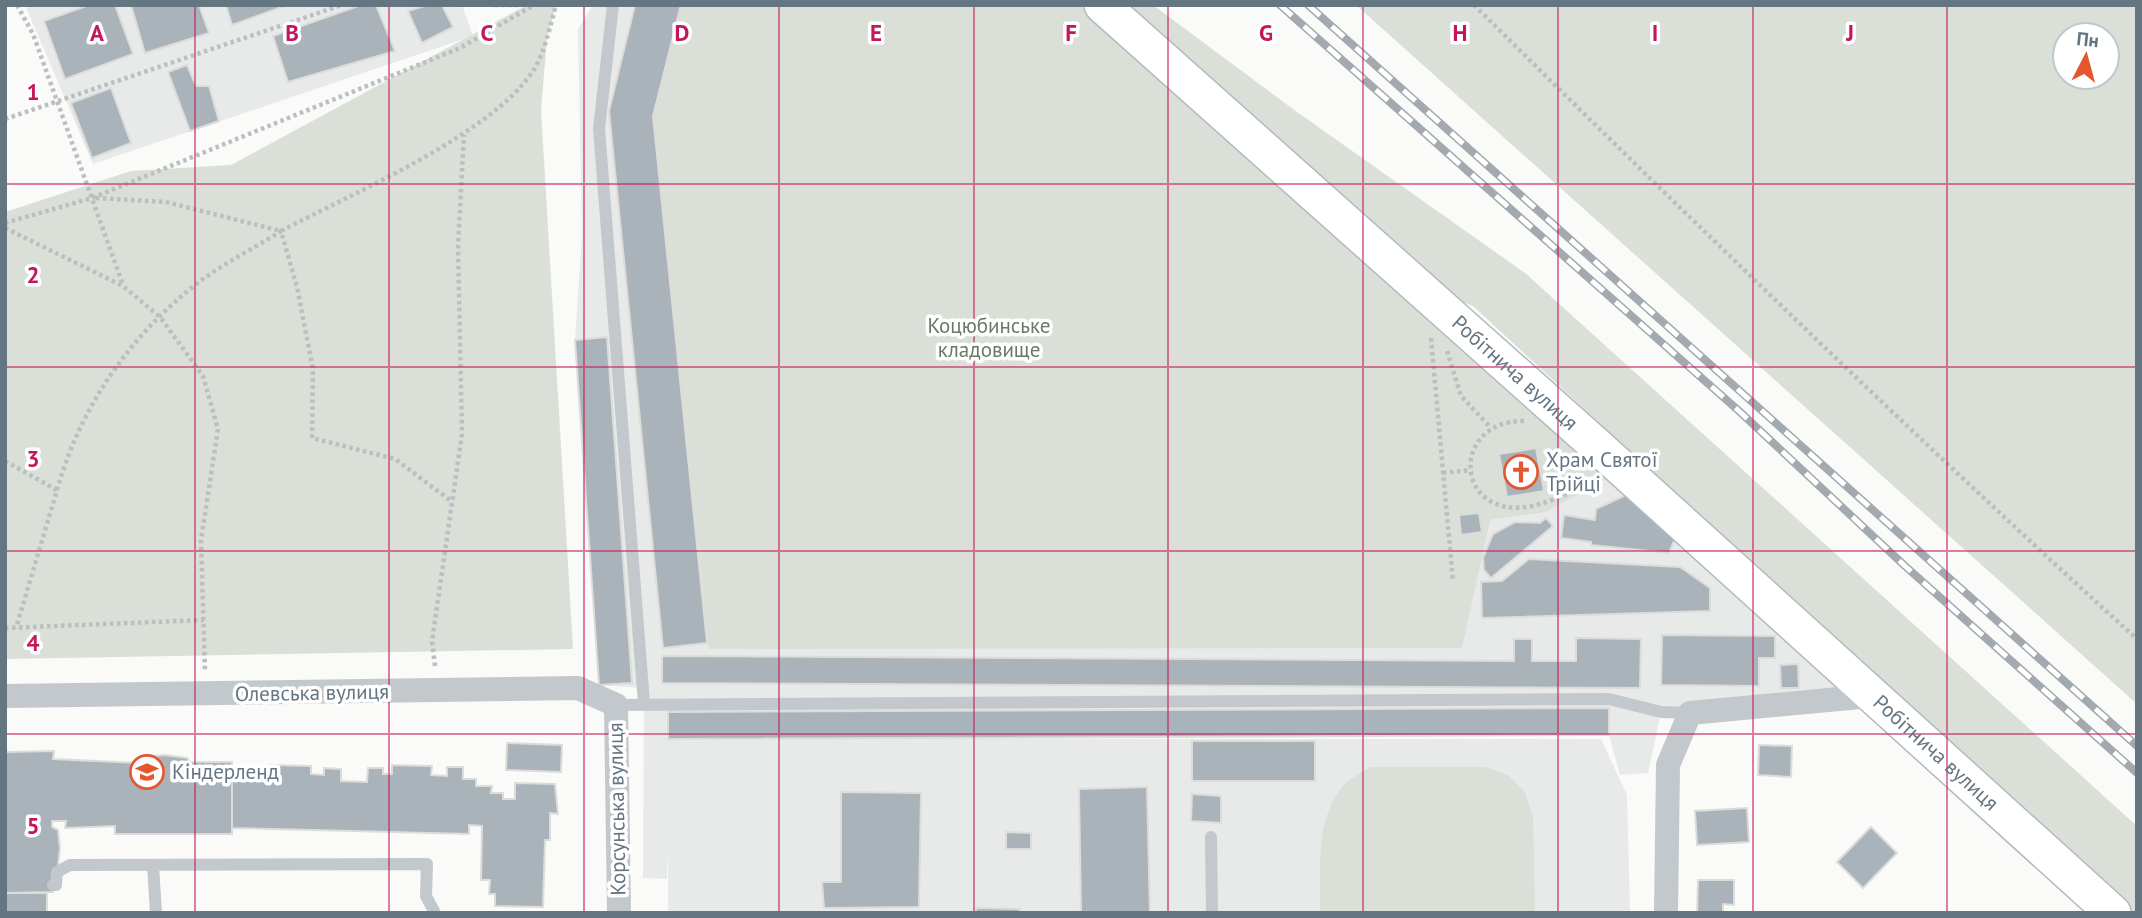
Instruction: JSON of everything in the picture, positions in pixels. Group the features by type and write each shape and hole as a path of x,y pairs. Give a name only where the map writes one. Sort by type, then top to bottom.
{"street":[{"name":"Робітнича вулиця","path":"1102,5 1577,428 2097,907"},
{"name":"Олевська вулиця","path":"5,696 578,688 616,705"},
{"path":"1666,913 1668,765 1690,713 1871,696"},
{"name":"Корсунська вулиця","path":"616,705 619,913"}],"lane":[{"path":"614,5 599,129 644,703"},
{"path":"616,705 1609,699 1661,712 1690,713"},
{"path":"1211,837 1212,913"},
{"path":"53,886 56,886 57,872 70,865 427,864 426,896 435,913"},
{"path":"153,865 156,913"}],"path":[{"path":"17,5 33,34 123,286"},
{"path":"5,119 342,5"},
{"path":"494,5 519,5"},
{"path":"5,225 92,198 460,48 534,5"},
{"path":"16,628 68,452 90,406 128,351 200,281 281,231 464,134 513,95 534,70 556,5"},
{"path":"1474,5 1654,183 2021,534 2137,639"},
{"path":"438,692 432,641 462,434 458,246 464,134"},
{"path":"92,198 166,202 281,231"},
{"path":"5,225 123,286 160,317 204,376 218,429 201,540 205,694"},
{"path":"281,231 313,369 312,438 395,459 451,501"},
{"path":"1430,327 1453,582"},
{"path":"1447,351 1461,396 1491,428"},
{"path":"1525,421 1506,421 1491,428 1479,439 1472,454 1471,470 1475,485 1484,497 1497,506 1511,510 1531,508 1576,491 1595,473"},
{"path":"5,461 57,490"},
{"path":"1444,473 1471,470"},
{"path":"5,628 204,620"}],"shaded area":[{"path":"25,5 462,5 473,36 93,164"},
{"path":"593,5 681,5 1490,520 1546,512 1612,476 1840,688 1661,712 1648,773 1620,775 1609,735 914,739 1601,739 1627,795 1630,913 668,913 668,847 667,879 643,878 644,703 641,688 599,685 575,340 582,235 578,29"}],"green space":[{"path":"527,5 556,5 547,38 541,110 573,649 5,659 5,212 131,171 231,165"},
{"name":"Коцюбинське кладовище","path":"681,5 1080,5 1612,476 1546,512 1490,520 1462,648 709,649 653,116"},
{"path":"1111,5 1153,5 1297,112 1525,273 2137,826 2137,913 2124,913 1667,497 1658,477 1473,306 1449,297"},
{"path":"1356,5 2137,5 2137,704"},
{"path":"1370,767 1487,767 1509,776 1525,792 1533,817 1535,913 1320,913 1321,847 1327,814 1343,786"}],"building":[{"path":"89,5 115,5 133,54 65,79 44,21"},
{"path":"131,5 199,5 209,33 145,53"},
{"path":"226,5 287,5 232,25"},
{"path":"361,5 376,5 395,51 288,82 273,36"},
{"path":"428,5 442,5 453,27 422,43 408,11"},
{"path":"635,5 681,5 653,116 707,643 663,648 609,111"},
{"path":"187,65 196,86 209,86 219,121 190,131 168,72"},
{"path":"111,88 131,143 92,158 71,103"},
{"path":"607,337 632,683 599,685 575,340"},
{"name":"Храм Святої Трійці","path":"1536,448 1544,491 1507,497 1499,454"},
{"path":"1628,494 1675,538 1669,553 1591,545 1591,542 1561,538 1564,515 1595,520 1596,509"},
{"path":"1479,513 1482,532 1461,535 1459,515"},
{"path":"1546,518 1553,526 1491,578 1484,570 1483,558 1493,534 1515,522 1540,523"},
{"path":"1529,559 1680,567 1710,588 1710,611 1482,618 1481,582 1502,581"},
{"path":"1662,635 1775,636 1775,658 1759,658 1759,686 1661,685"},
{"path":"1576,638 1641,639 1640,688 662,683 662,656 1514,661 1514,639 1532,639 1532,661 1576,661"},
{"path":"1798,664 1799,688 1781,688 1780,665"},
{"path":"1609,708 1609,735 668,739 668,712"},
{"path":"1192,741 1315,741 1315,781 1192,781"},
{"path":"507,743 562,745 561,772 506,770"},
{"path":"1759,745 1792,746 1791,777 1758,775"},
{"path":"54,751 53,759 139,763 143,757 165,755 187,758 190,762 232,762 232,834 115,834 115,826 65,828 66,821 52,821 52,827 58,830 60,848 58,867 53,869 53,892 5,893 5,752"},
{"path":"270,765 311,766 311,774 324,775 324,768 341,769 341,781 367,782 368,768 383,768 383,774 392,774 392,765 432,766 431,775 447,776 447,767 463,767 463,779 476,779 476,786 492,786 491,793 503,793 503,799 515,799 515,783 555,784 558,814 550,813 550,840 545,840 543,907 495,906 495,894 489,894 490,880 481,880 482,826 469,825 469,834 232,828 232,781 245,781 246,768 261,768 260,775 270,775"},
{"path":"1147,787 1150,913 1081,913 1079,789"},
{"path":"841,792 921,793 919,907 824,908 822,882 841,882"},
{"path":"1192,794 1221,796 1221,823 1191,821"},
{"path":"1747,808 1749,842 1697,845 1695,811"},
{"path":"1871,827 1897,853 1863,888 1837,862"},
{"path":"1006,832 1031,833 1031,849 1006,849"},
{"path":"1698,880 1734,880 1734,905 1723,904 1723,913 1697,913"},
{"path":"5,893 47,893 47,913 5,913"},
{"path":"976,908 1020,909 1019,913 976,913"}],"railway":[{"path":"1280,5 1739,411 1905,566 2137,773"},
{"path":"1308,5 2137,746"}],"place":[{"name":"Храм Святої Трійці","path":"1521,472"},
{"name":"Кіндерленд","path":"147,772"}]}
